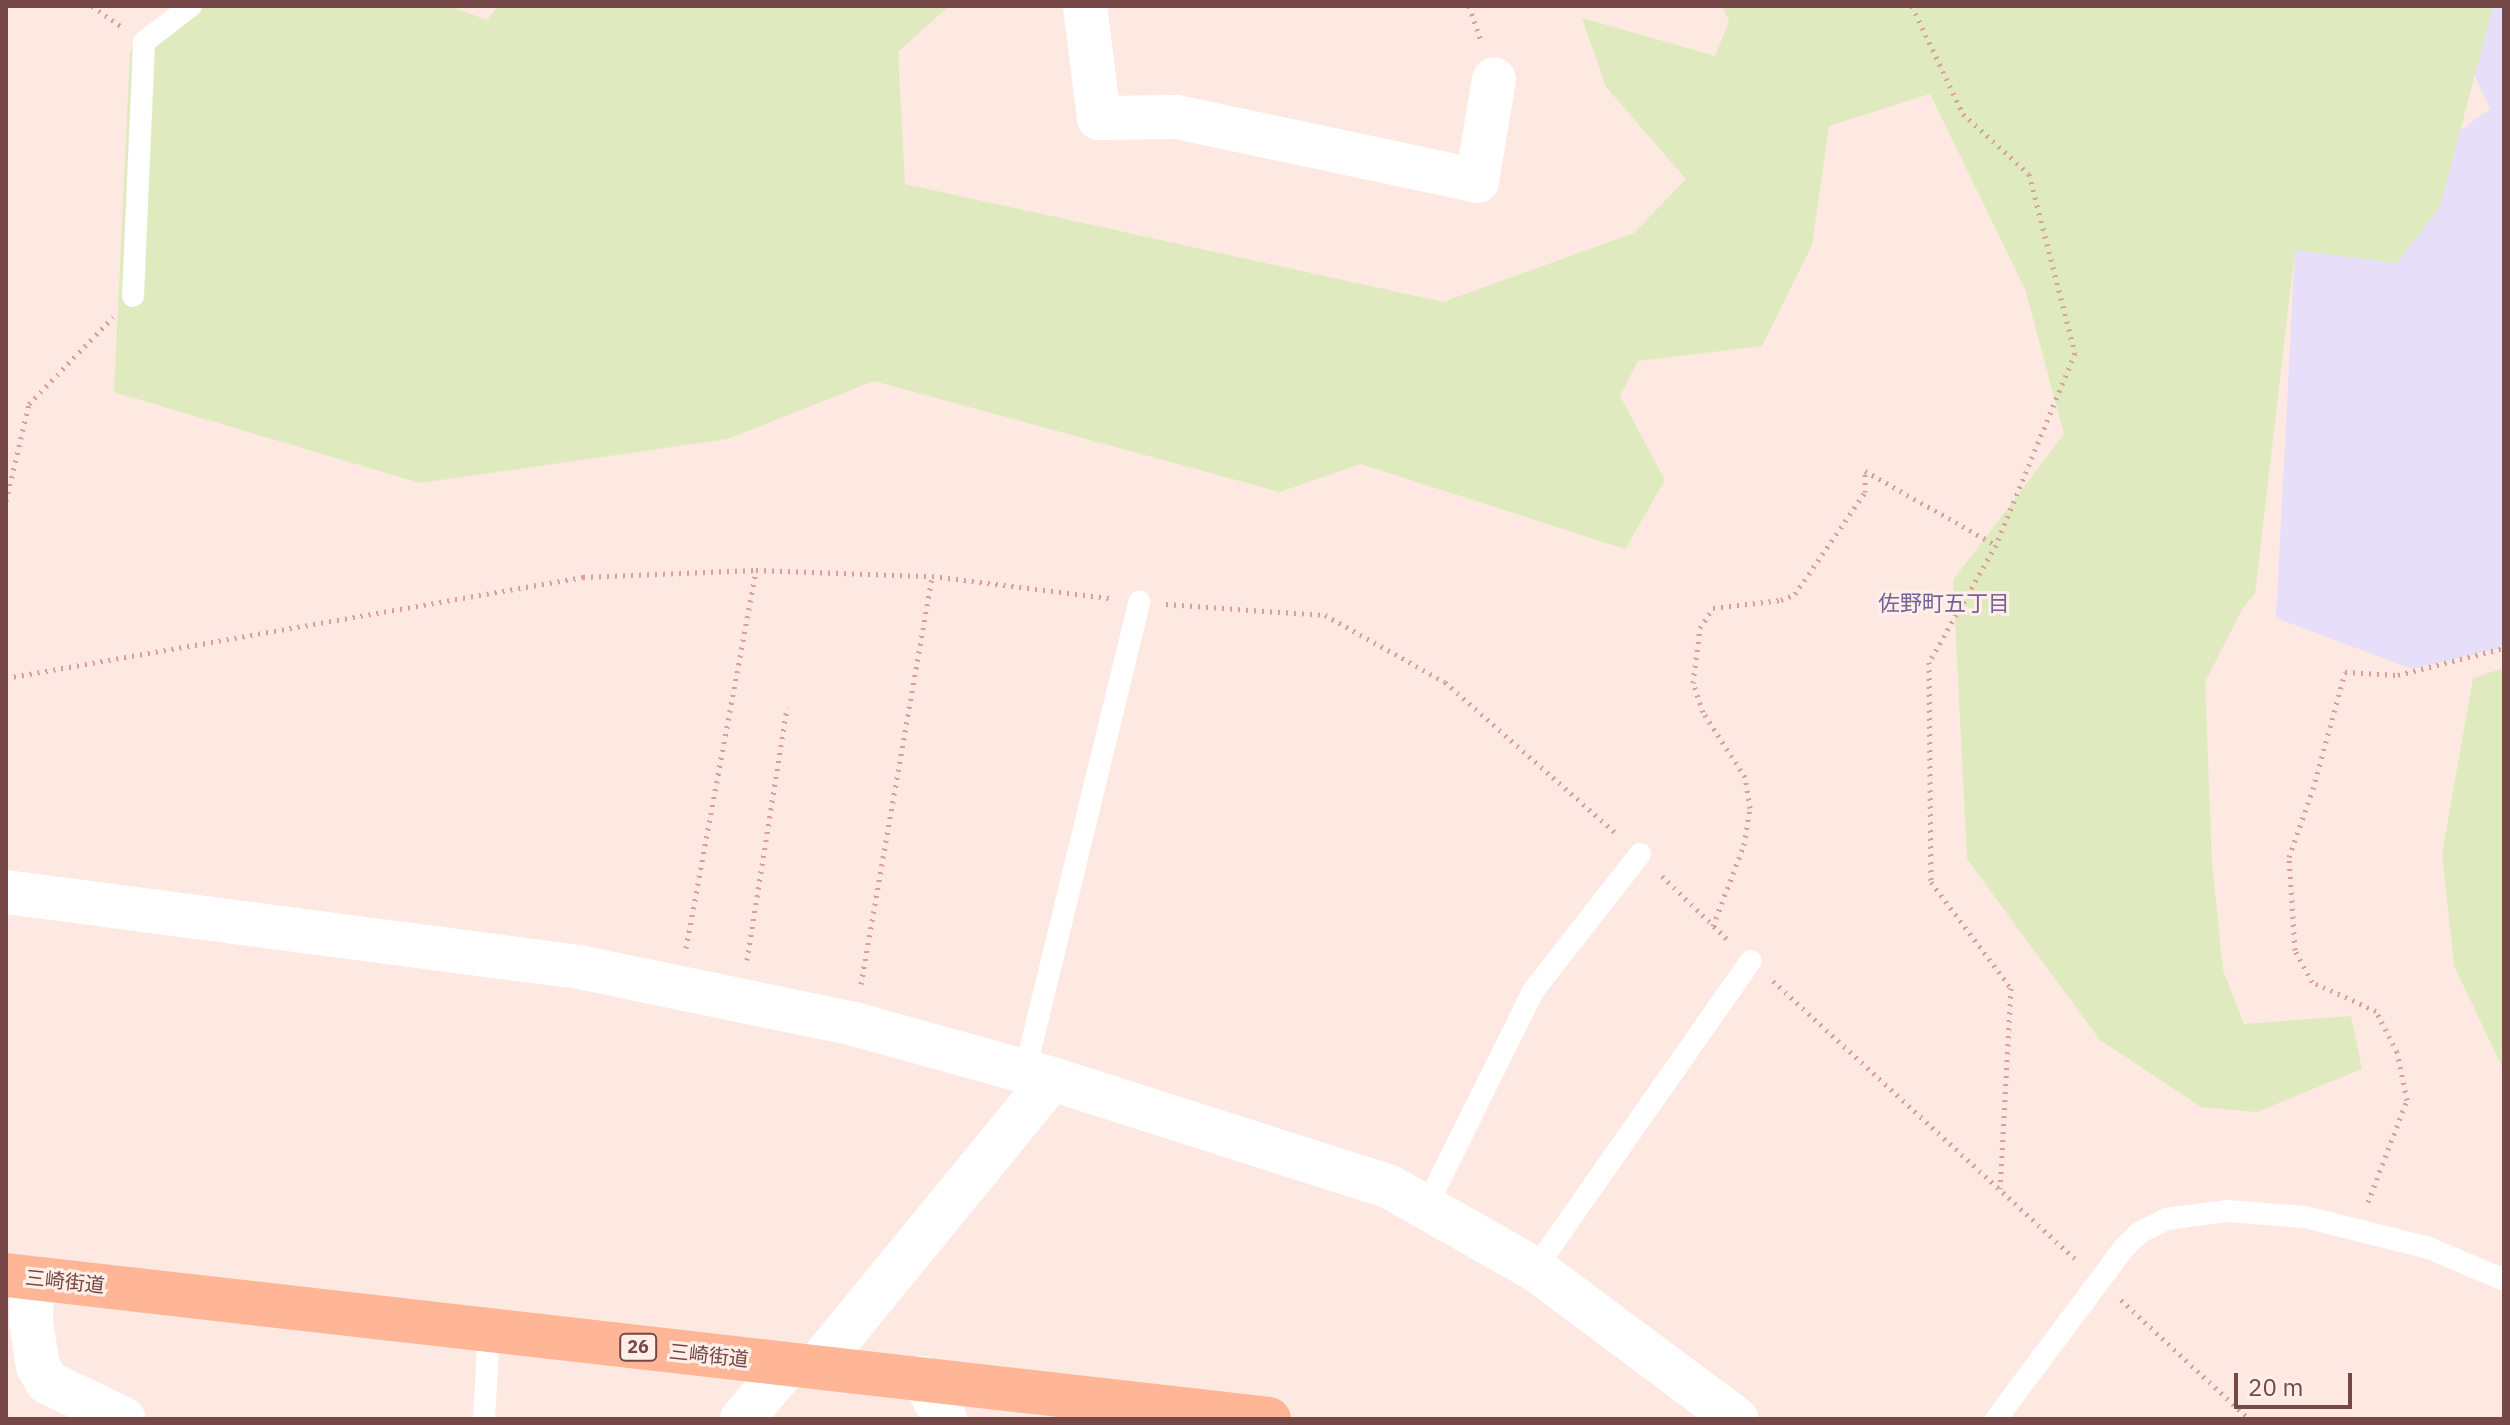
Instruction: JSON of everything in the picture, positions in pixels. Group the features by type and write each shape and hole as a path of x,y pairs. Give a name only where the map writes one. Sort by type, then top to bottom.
{"main road":[{"name":"三崎街道","path":"19,1276 1269,1419"}],"street":[{"path":"1085,6 1099,118 1177,117 1477,181 1494,79"},
{"path":"6,892 579,967 854,1024 1038,1075 1388,1186 1535,1269 1736,1419"},
{"path":"742,1419 803,1365 1038,1075"},
{"path":"19,1276 38,1366 47,1382 124,1419"},
{"path":"923,1378 945,1419"}],"lane":[{"path":"133,296 144,42 191,6"},
{"path":"1038,1075 1139,602"},
{"path":"1426,1207 1533,991 1640,854"},
{"path":"1535,1269 1751,961"},
{"path":"1996,1419 2139,1233 2167,1219 2189,1213 2278,1213 2429,1248 2504,1280"},
{"path":"484,1419 489,1330"}],"path":[{"path":"1912,6 1963,114 2029,174 2075,353 1996,545 1929,662 1931,882 2011,988 2000,1190"},
{"path":"6,501 29,404 133,296"},
{"path":"1713,926 1744,845 1750,808 1745,777 1703,712 1693,683 1700,628 1713,608 1781,600 1795,594 1865,492 1865,471 1996,545"},
{"path":"679,988 756,570"},
{"path":"6,678 583,577 756,570 932,576 1139,602 1325,615 1445,682 1640,854 1713,926 2249,1419"},
{"path":"854,1024 932,576"},
{"path":"2357,1229 2407,1100 2397,1052 2376,1011 2312,982 2295,950 2289,857 2313,789 2345,672 2398,675 2504,648"},
{"path":"741,1001 787,707"}],"shaded area":[{"path":"2443,6 2504,6 2504,647 2412,669 2276,618 2295,249 2490,109"}],"green space":[{"path":"172,6 449,6 487,20 498,6 949,6 898,52 905,184 1443,302 1634,233 1686,179 1606,87 1582,18 1715,56 1729,21 1722,6 2493,6 2440,207 2397,263 2295,250 2255,594 2244,606 2205,682 2212,862 2223,970 2244,1024 2351,1016 2362,1069 2257,1112 2201,1107 2100,1040 1967,859 1953,580 2064,434 2025,289 1930,94 1829,126 1812,245 1762,346 1638,361 1620,396 1665,480 1625,549 1361,464 1280,492 874,381 727,439 420,483 114,392 130,52"},
{"path":"2504,668 2504,1071 2454,966 2442,854 2473,678"}],"district":[{"name":"佐野町五丁目","path":"1944,603"}]}
